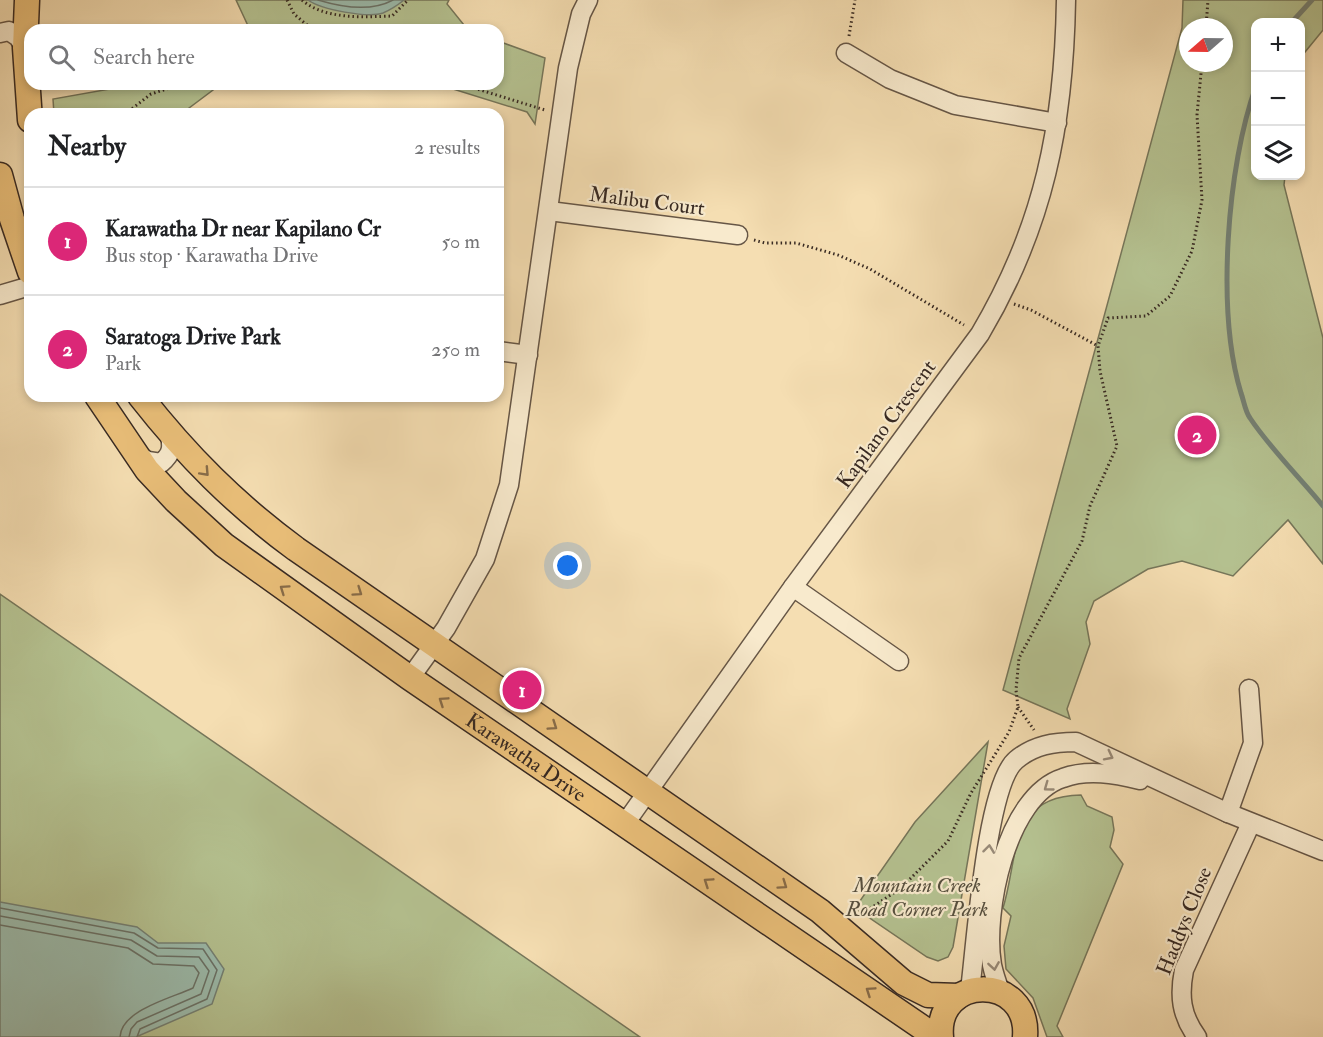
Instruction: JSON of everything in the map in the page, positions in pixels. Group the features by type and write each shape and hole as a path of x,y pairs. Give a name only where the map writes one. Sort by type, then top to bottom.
{"main road":[{"path":"26,24 27,0"},
{"path":"28,90 29,108"},
{"path":"0,175 24,254"},
{"name":"Karawatha Drive","path":"101,402 134,453 176,501 224,545 410,678 936,1037"},
{"name":"Karawatha Drive","path":"145,402 169,433 219,487 256,519 820,911 904,983 928,995 964,993 980,988 999,992"},
{"path":"999,992 1018,1006 1027,1034"},
{"path":"941,1037 943,1016 964,993"}],"street":[{"path":"410,678 435,645 485,559 509,485 568,68 581,14 588,0"},
{"name":"Kapilano Crescent","path":"624,825 793,587 980,334 1001,299 1029,237 1046,176 1057,123 1065,50 1066,0"},
{"path":"0,33 9,31 18,37 24,46"},
{"path":"846,52 890,79 955,105 1057,123"},
{"name":"Malibu Court","path":"549,211 738,235"},
{"path":"0,295 24,288"},
{"path":"504,352 528,355"},
{"path":"134,453 148,461 161,463 168,457 173,446 169,433"},
{"path":"793,587 899,661"},
{"path":"1228,813 1253,743 1249,688"},
{"path":"964,993 992,819 1005,776 1015,761 1036,747 1076,742 1228,813 1323,851"},
{"path":"999,992 992,963 993,907 1010,836 1025,808 1041,791 1061,778 1083,773 1113,774 1165,785"},
{"name":"Haddys Close","path":"1197,1037 1183,1011 1179,993 1184,970 1251,823"}],"path":[{"path":"286,0 294,14 306,24"},
{"path":"302,0 310,7 336,14 362,17 392,16 408,0"},
{"path":"846,52 855,0"},
{"path":"1207,18 1208,0"},
{"path":"857,917 901,888 948,841 971,793 1009,732 1018,707 1016,682 1019,658 1082,541 1090,506 1117,446 1100,371 1098,346 1108,318 1146,316 1170,296 1192,251 1202,200 1197,115 1201,72"},
{"path":"133,108 151,94 163,90"},
{"path":"481,90 561,114"},
{"path":"738,235 765,243 796,243 838,255 870,269 980,334"},
{"path":"1001,299 1031,310 1098,346"},
{"path":"1018,707 1036,734"}],"green space":[{"path":"236,0 449,0 447,4 463,24 247,24"},
{"path":"1183,0 1323,0 1323,30 1305,52 1305,18 1251,18 1251,180 1285,180 1323,338 1323,564 1288,520 1233,576 1182,561 1148,569 1094,601 1086,622 1090,644 1067,709 1070,719 1003,690 1179,39 1179,72 1233,72 1233,18 1182,18"},
{"path":"504,43 545,58 535,124 527,112 456,90 504,90"},
{"path":"104,90 213,90 189,108 54,108 53,99"},
{"path":"0,594 640,1037 0,1037"},
{"name":"Mountain Creek Road Corner Park","path":"988,742 953,947 948,957 938,961 927,957 855,908 915,822"},
{"path":"1081,795 1087,806 1112,817 1114,830 1110,847 1123,864 1057,1026 1063,1037 1047,1037 1033,998 1006,969 1004,946 1011,916 1003,908 1015,850 1028,817 1040,806 1057,798"}],"water":[{"path":"308,0 404,0 383,13 356,14 333,10"},
{"path":"0,902 137,927 158,943 206,943 224,969 212,1004 136,1037 0,1037"}],"waterway":[{"path":"1296,18 1312,0"},
{"path":"1251,102 1238,156 1228,239 1227,281 1233,360 1248,415 1266,440 1323,506"}],"place":[{"name":"Saratoga Drive Park","path":"1197,435"},
{"name":"Karawatha Dr near Kapilano Cr","path":"522,690"}]}
